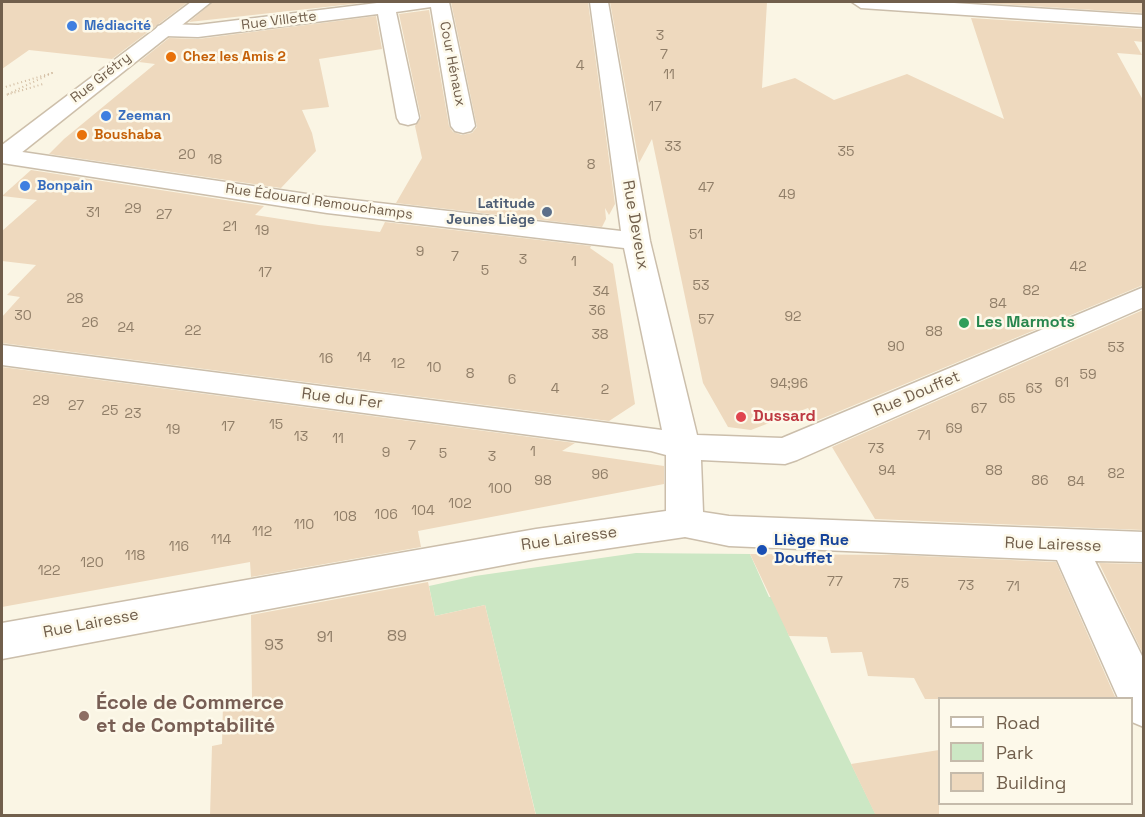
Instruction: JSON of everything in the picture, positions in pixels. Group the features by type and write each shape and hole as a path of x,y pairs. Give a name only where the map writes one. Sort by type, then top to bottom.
{"street":[{"name":"Rue Grétry","path":"2,156 202,2"},
{"name":"Rue Villette","path":"165,30 198,31 427,2"},
{"name":"Cour Hénaux","path":"440,2 464,126"},
{"name":"Rue Deveux","path":"599,2 636,241 683,447 685,523"},
{"path":"861,2 1143,21"},
{"path":"386,7 408,118"},
{"name":"Rue Édouard Remouchamps","path":"2,156 327,205 636,241"},
{"name":"Rue Douffet","path":"683,447 785,451 1143,296"},
{"name":"Rue du Fer","path":"2,355 651,439 683,447"},
{"name":"Rue Lairesse","path":"2,641 513,548 685,523 729,531 1069,546 1143,547"},
{"path":"1069,546 1143,707"}],"path":[{"path":"2,88 52,73 6,95 48,82"}],"green space":[{"path":"636,553 750,554 769,597 775,597 789,636 876,815 536,815 485,605 435,616 429,586 475,576"}],"building":[{"name":"Médiacité","path":"2,2 188,2 112,59 29,50 2,69"},
{"path":"213,2 371,2 189,22"},
{"path":"451,2 588,2 615,204 609,215 605,208 606,219 602,227 396,203 422,158 415,126 421,118 399,14 429,10 449,126 453,132 462,135 472,133 477,127"},
{"path":"610,2 767,2 762,88 795,78 834,100 907,74 1004,119 971,18 1143,29 1143,42 1134,41 1142,55 1117,53 1143,100 1143,285 816,421 808,408 751,430 728,427 703,383 652,139 639,163"},
{"path":"966,2 1143,2 1143,13"},
{"path":"376,16 382,49 319,59 329,107 302,110 312,133 316,151 281,188 49,154 155,64 139,62 169,38 198,39"},
{"path":"31,170 264,206 255,215 319,225 380,232 385,222 591,246 590,248 613,264 635,404 609,421 2,343 2,317 20,297 7,295 36,265 2,261 2,231 37,200 2,196"},
{"path":"1143,310 1143,530 875,519 832,447"},
{"path":"2,367 575,443 562,451 664,466 664,484 418,531 421,547 251,577 250,562 2,607"},
{"path":"750,554 897,555 1056,562 1115,697 938,697 938,699 925,699 914,678 868,676 862,652 831,653 827,637 789,636"},
{"path":"1099,563 1143,564 1143,654"},
{"path":"428,582 435,616 485,605 536,816 210,816 212,746 222,744 223,704 252,699 251,615"},
{"path":"938,750 939,816 876,816 851,764"}],"place":[{"name":"Médiacité","path":"72,26"},
{"name":"Chez les Amis 2","path":"171,57"},
{"name":"Zeeman","path":"106,116"},
{"name":"Boushaba","path":"82,135"},
{"name":"Bonpain","path":"25,186"},
{"name":"Latitude Jeunes Liège","path":"547,212"},
{"name":"Les Marmots","path":"964,323"},
{"name":"Dussard","path":"741,417"},
{"name":"Liège Rue Douffet","path":"762,550"},
{"name":"École de Commerce et de Comptabilité","path":"84,716"}]}
